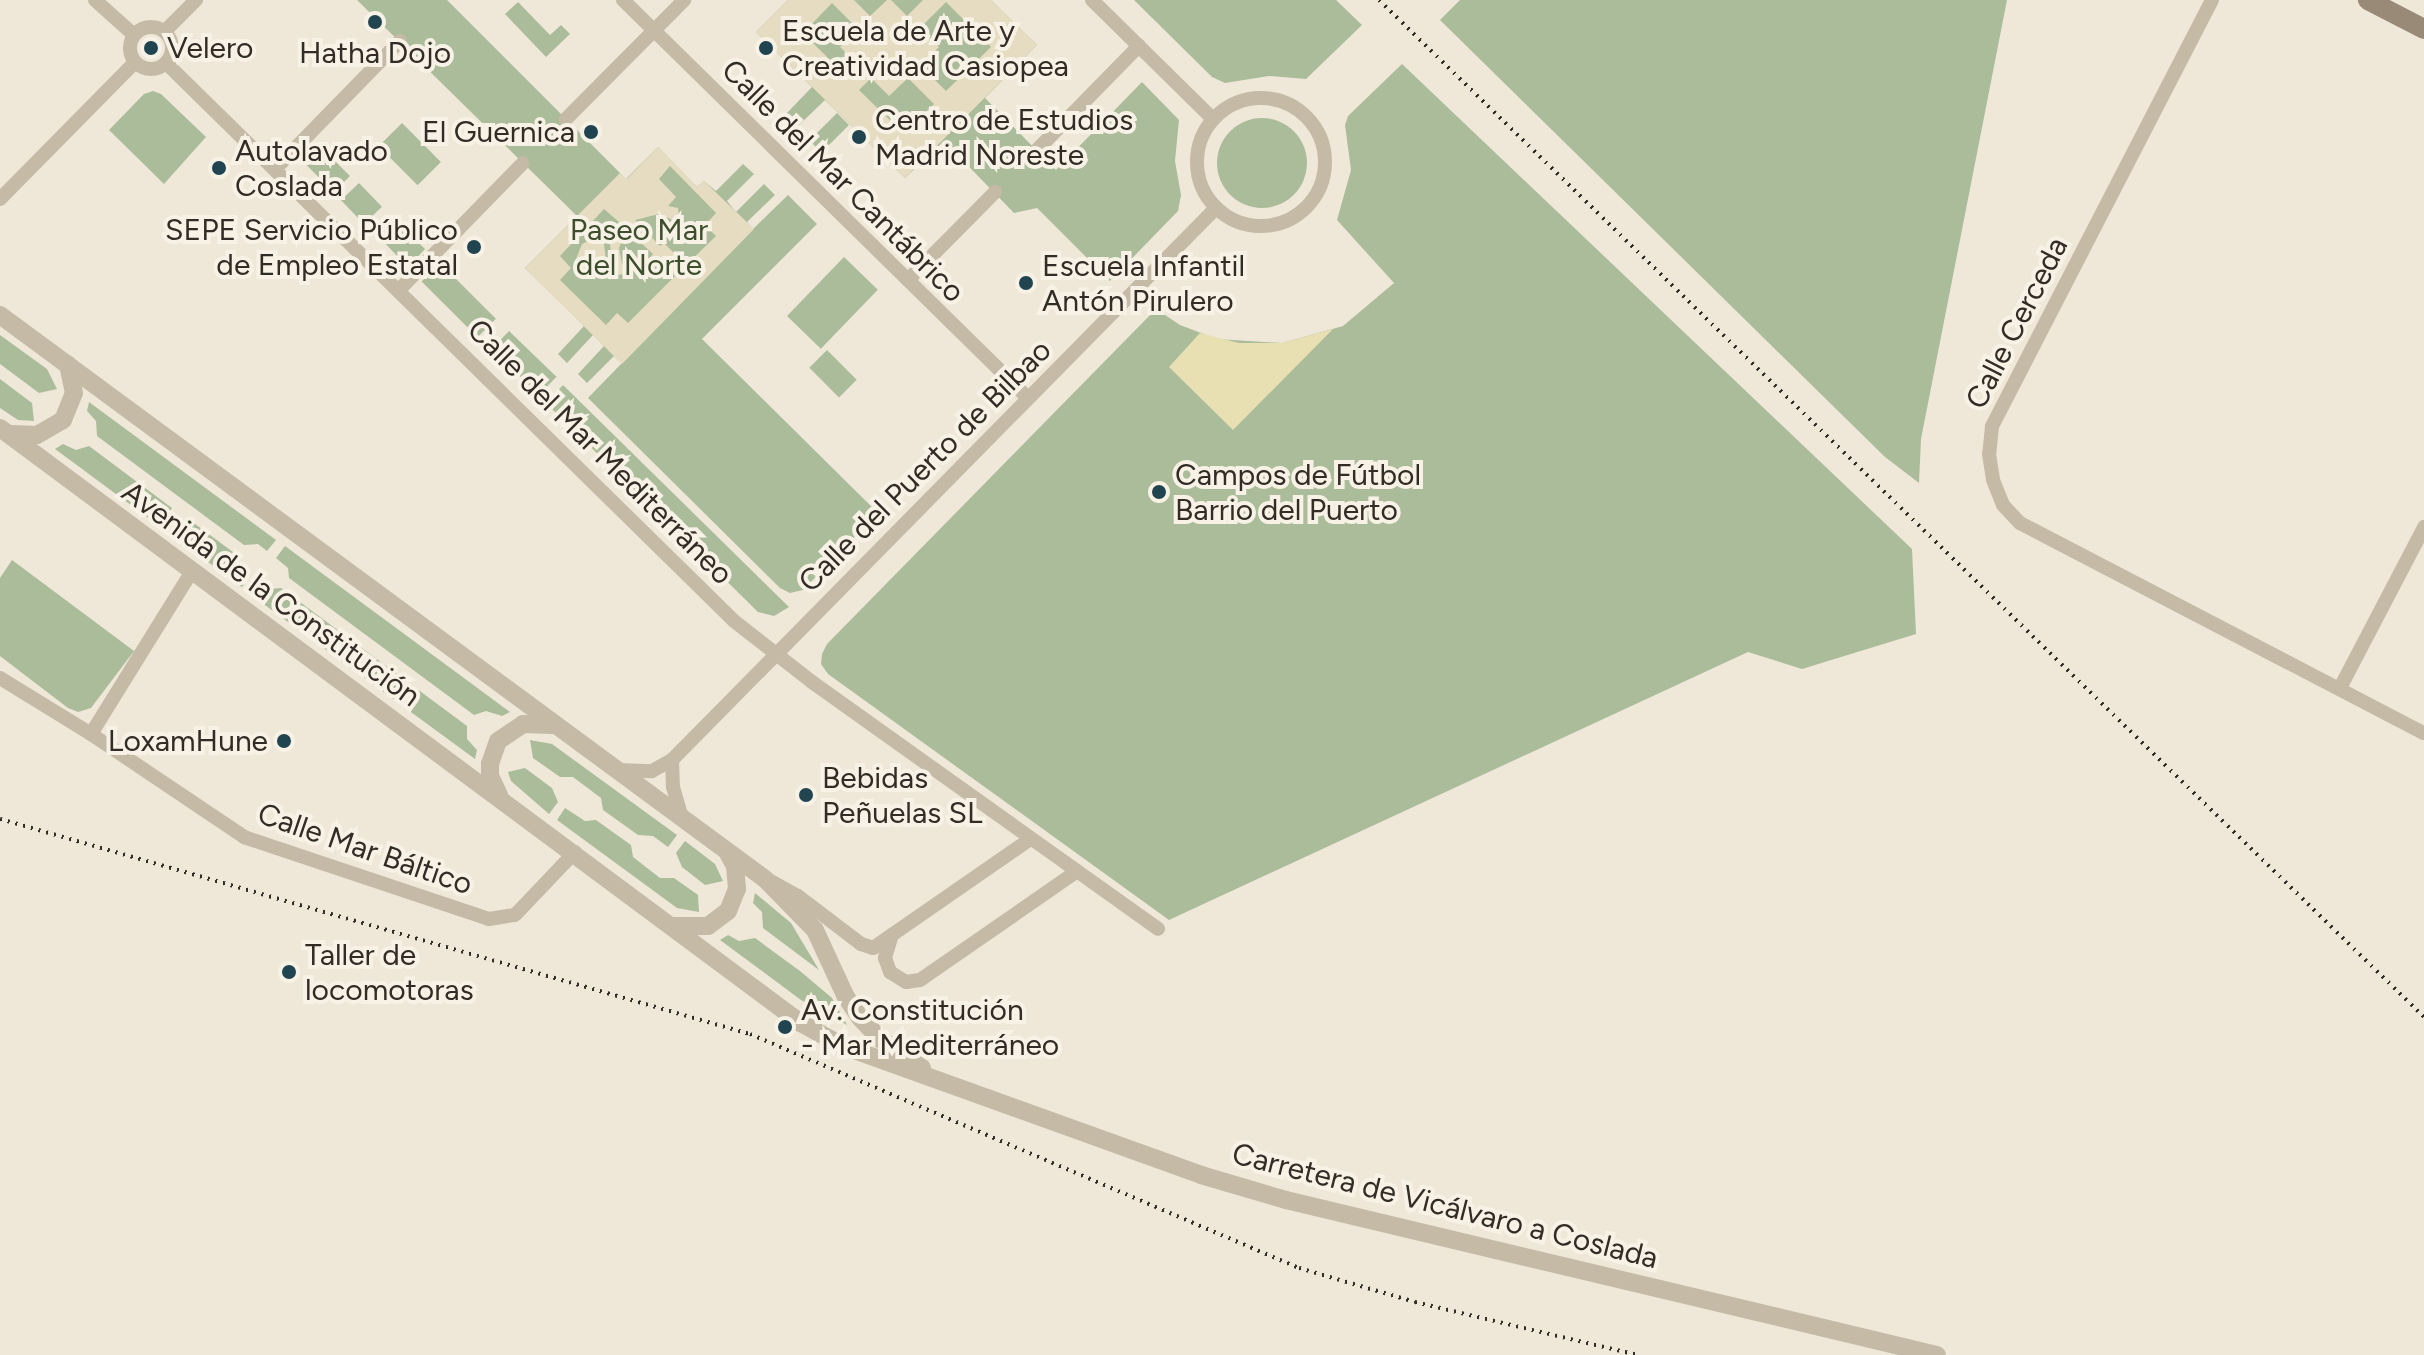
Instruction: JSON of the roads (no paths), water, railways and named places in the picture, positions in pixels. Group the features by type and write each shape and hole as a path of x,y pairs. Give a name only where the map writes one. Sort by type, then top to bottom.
{"main road":[{"path":"2368,0 2424,29"}],"street":[{"path":"95,0 134,35"},
{"path":"165,31 196,0"},
{"name":"Calle del Mar Cantábrico","path":"623,0 1028,398"},
{"path":"566,119 684,0"},
{"path":"1092,0 1213,119"},
{"name":"Calle Cerceda","path":"2212,0 1992,427 1989,454 1993,480 2003,505 2020,523 2424,733"},
{"path":"151,26 165,31 172,44 166,63 147,69 135,62 129,48 134,35 151,26"},
{"path":"275,169 400,41"},
{"path":"1037,150 1139,46"},
{"path":"0,199 135,62"},
{"name":"Calle del Mar Mediterráneo","path":"166,63 734,621 1029,840 1158,929"},
{"path":"1251,98 1280,101 1306,115 1315,127 1325,154 1322,183 1316,196 1286,222 1249,226 1216,208 1202,188 1197,164 1201,140 1213,119 1224,109 1251,98"},
{"path":"399,290 523,163"},
{"path":"908,280 995,192"},
{"name":"Calle del Puerto de Bilbao","path":"614,769 642,772 672,760 1216,208"},
{"name":"Avenida de la Constitución","path":"0,315 765,879 811,923 846,997 871,1030 904,1057 949,1084"},
{"name":"Avenida de la Constitución","path":"4,431 37,435 63,420 74,393 68,365"},
{"name":"Avenida de la Constitución","path":"4,431 812,1030 873,1059 949,1084"},
{"path":"2340,688 2424,527"},
{"path":"91,734 192,571"},
{"name":"Calle Mar Báltico","path":"0,678 91,734 244,837 489,919 515,915 575,852"},
{"path":"501,798 494,788 490,764 498,741 523,724 555,726"},
{"path":"672,760 673,787 683,820"},
{"path":"765,879 789,890 864,946 875,947 1029,840"},
{"path":"669,926 695,929 708,926 728,911 734,901 738,877 728,853"},
{"path":"891,937 885,958 890,972 906,982 920,980 1076,872"},
{"name":"Carretera de Vicálvaro a Coslada","path":"949,1084 1201,1175 1286,1200 1937,1355"}],"railway":[{"path":"1379,0 2424,1017"},
{"path":"0,819 750,1034 1299,1268 1415,1302 1638,1355"}],"place":[{"name":"Hatha Dojo","path":"375,22"},
{"name":"Velero","path":"151,48"},
{"name":"Escuela de Arte y Creatividad Casiopea","path":"766,48"},
{"name":"El Guernica","path":"591,132"},
{"name":"Centro de Estudios Madrid Noreste","path":"859,137"},
{"name":"Autolavado Coslada","path":"219,168"},
{"name":"SEPE Servicio Público de Empleo Estatal","path":"474,247"},
{"name":"Escuela Infantil Antón Pirulero","path":"1026,283"},
{"name":"Campos de Fútbol Barrio del Puerto","path":"1159,492"},
{"name":"LoxamHune","path":"284,741"},
{"name":"Bebidas Peñuelas SL","path":"806,795"},
{"name":"Taller de locomotoras","path":"289,972"},
{"name":"Av. Constitución - Mar Mediterráneo","path":"785,1027"}],"park label":[{"name":"Paseo Mar del Norte","path":"639,247"}]}
